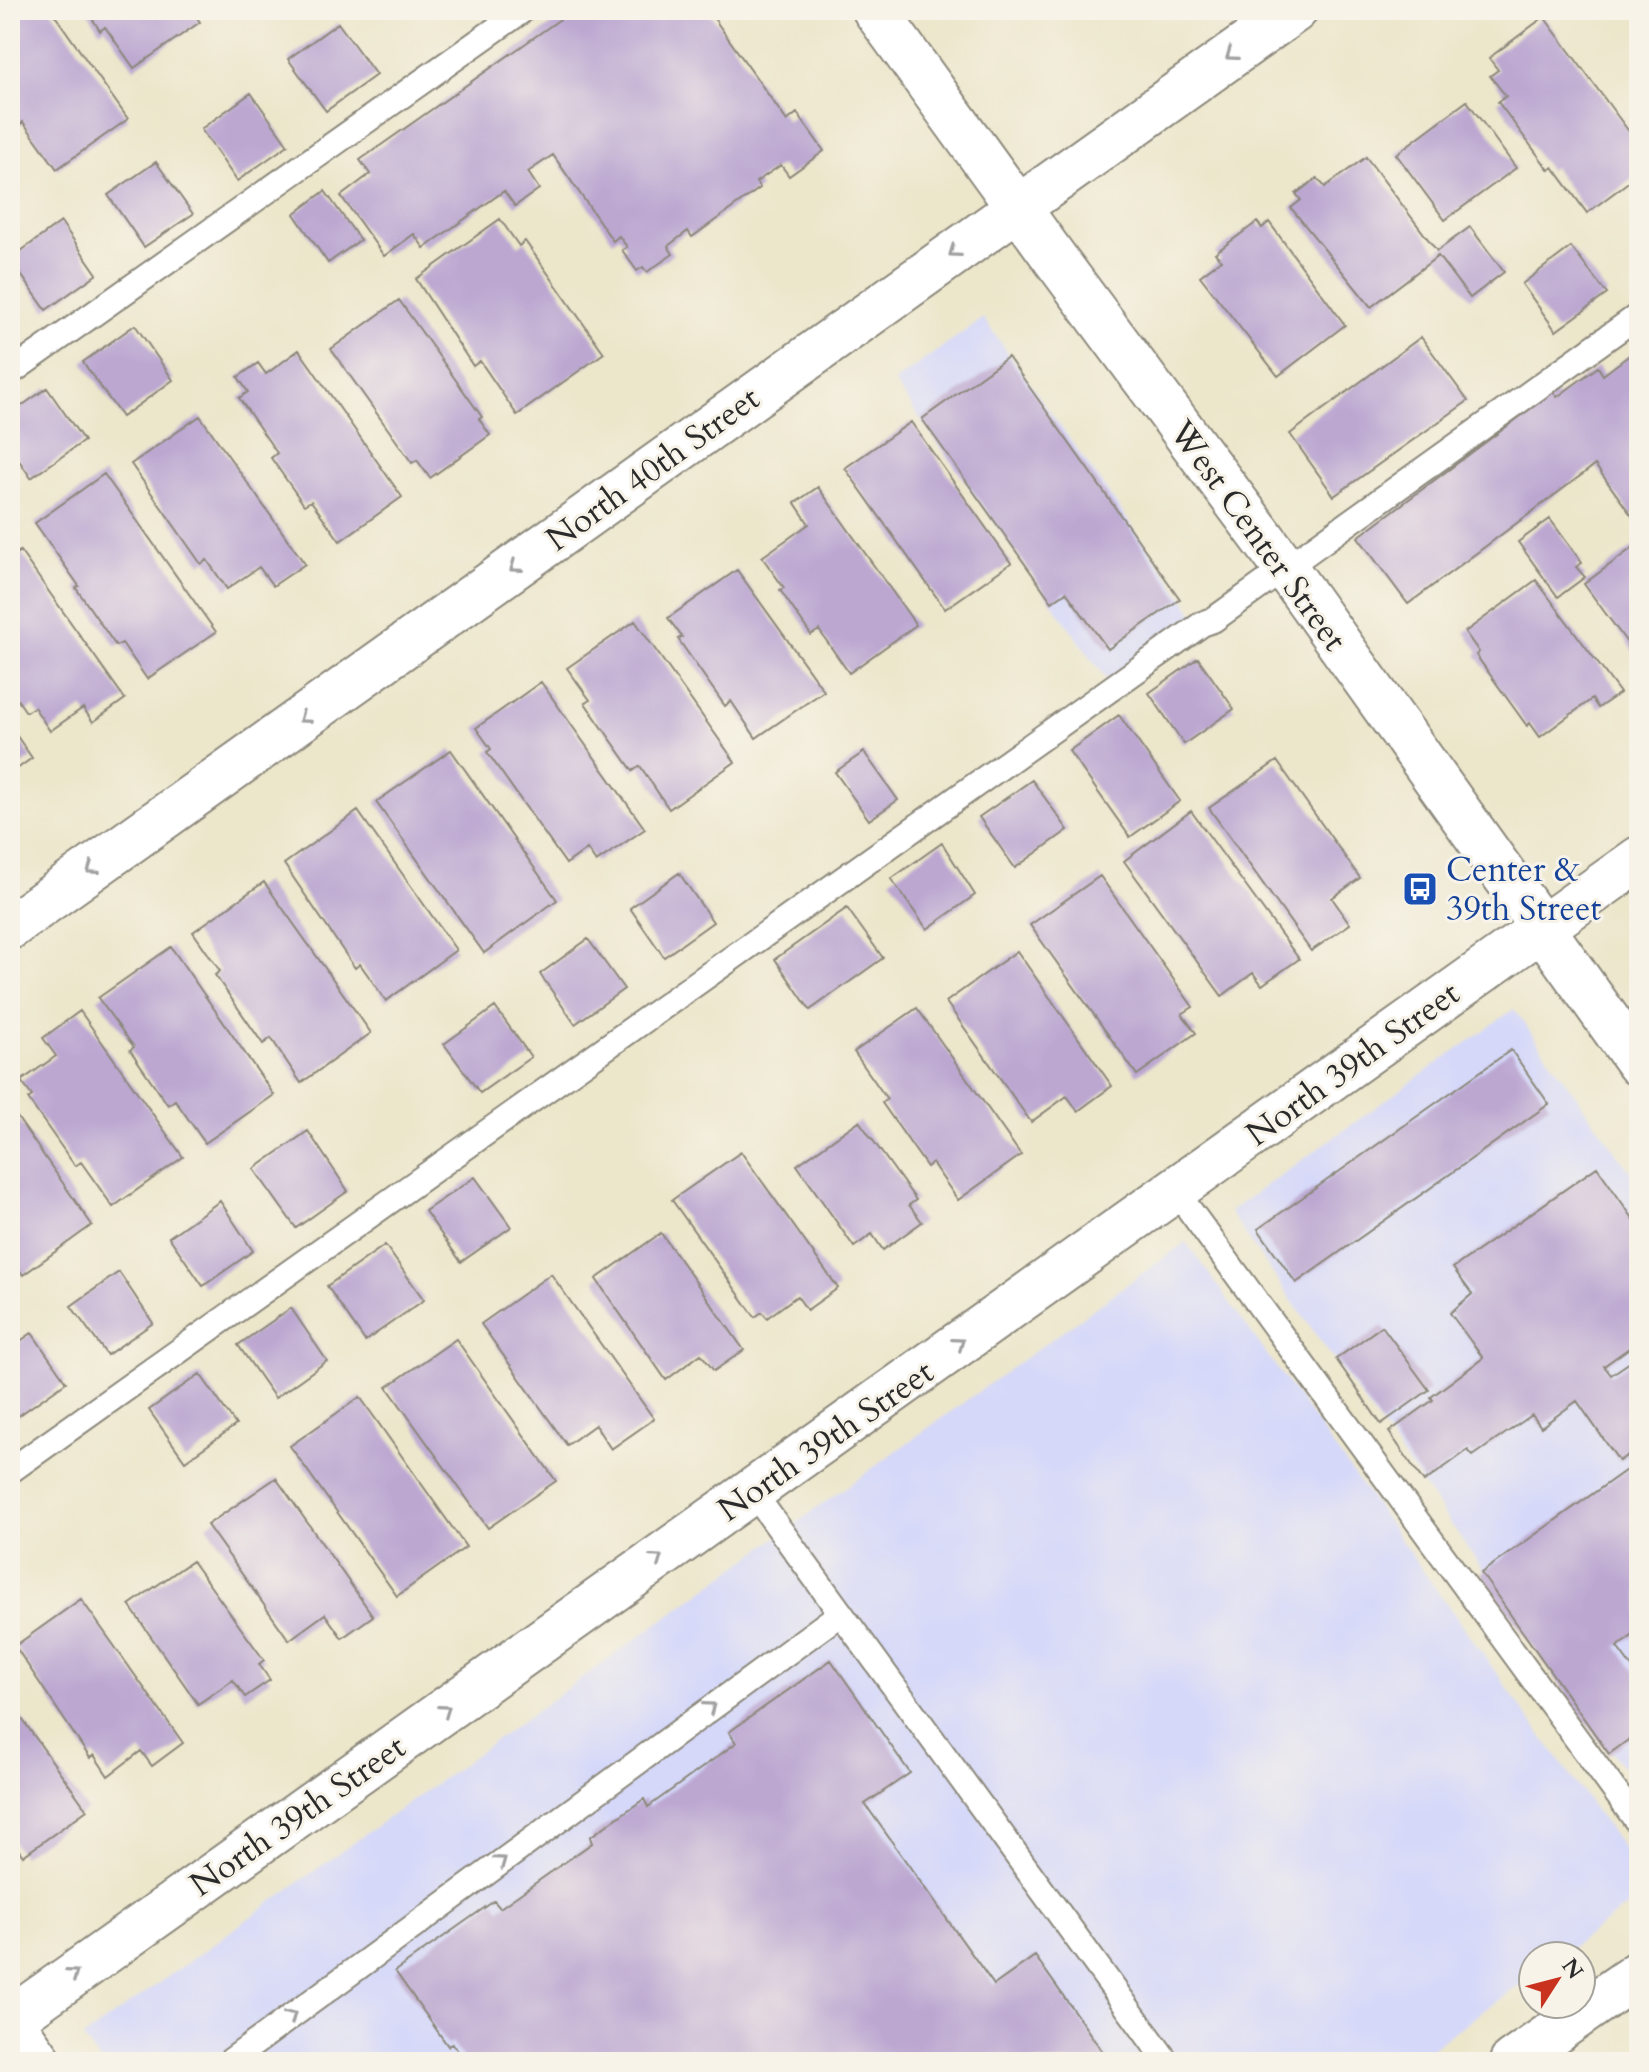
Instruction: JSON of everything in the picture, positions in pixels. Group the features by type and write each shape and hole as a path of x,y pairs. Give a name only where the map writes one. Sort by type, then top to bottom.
{"street":[{"name":"West Center Street","path":"875,10 1286,569 1639,1064"},
{"name":"North 40th Street","path":"10,927 1295,10"},
{"name":"North 39th Street","path":"10,2020 1639,859"},
{"path":"1512,2062 1639,1973"},
{"path":"10,2020 40,2062"}],"lane":[{"path":"10,373 523,10"},
{"path":"10,1471 1202,624 1213,620 1286,569 1639,315"},
{"path":"1175,1190 1639,1824"},
{"path":"752,1491 1167,2062"},
{"path":"229,2062 841,1613"}],"shaded area":[{"path":"983,318 1202,624 1113,688 894,382"},
{"path":"1514,1009 1639,1184 1639,1762 1626,1771 1229,1212"},
{"path":"1186,1242 1639,1871 1639,1898 1581,1940 1517,1940 1517,1987 1412,2062 100,2062 83,2038"}],"building":[{"path":"10,10 51,10 128,119 57,169 23,122 17,127 10,117"},
{"path":"87,10 191,10 200,22 134,68 105,27 100,31"},
{"path":"573,10 708,10 787,121 797,113 824,151 789,176 781,165 756,182 760,188 692,237 688,231 668,246 673,254 647,272 643,267 637,271 622,250 627,247 619,236 613,241 553,155 528,172 539,189 515,206 504,191 424,248 414,234 384,256 341,196 370,174 360,160"},
{"path":"1544,17 1639,145 1639,174 1587,213 1553,167 1549,170 1498,102 1506,96 1490,76 1498,70 1489,58"},
{"path":"338,23 376,75 326,111 288,59"},
{"path":"251,93 288,145 237,181 201,129"},
{"path":"1467,101 1516,168 1445,220 1396,154"},
{"path":"1366,157 1437,251 1470,227 1504,272 1470,298 1438,256 1371,307 1291,208 1301,200 1296,194 1317,178 1325,187"},
{"path":"156,162 193,214 144,247 108,195"},
{"path":"325,191 360,240 328,263 294,214"},
{"path":"500,219 519,246 525,241 604,353 517,415 480,361 473,366 416,279"},
{"path":"61,222 97,274 46,310 10,259"},
{"path":"1257,222 1262,228 1269,222 1345,325 1278,376 1200,276 1221,260 1215,253"},
{"path":"1571,247 1607,294 1556,331 1522,284"},
{"path":"399,300 482,417 479,419 490,435 430,478 417,460 412,463 331,349"},
{"path":"135,325 173,380 122,417 83,362"},
{"path":"1421,337 1468,401 1334,496 1290,434"},
{"path":"1639,348 1639,442 1634,446 1639,454 1639,511 1632,516 1595,465 1408,604 1358,537 1553,392 1557,397 1598,367 1603,375"},
{"path":"299,350 402,497 340,541 311,501 304,505 271,458 277,453 239,398 248,392 238,377 258,363 266,374"},
{"path":"1008,357 1180,599 1108,649 1066,592 1052,602 922,419"},
{"path":"47,388 84,441 31,478 10,447 10,414"},
{"path":"200,416 305,564 273,586 259,567 227,589 207,560 201,564 131,464"},
{"path":"911,422 1011,563 945,609 845,468"},
{"path":"104,474 216,632 147,679 122,643 116,646 35,523"},
{"path":"818,487 916,625 849,673 819,630 811,635 762,557 809,524 795,503"},
{"path":"1550,519 1582,563 1576,567 1585,577 1558,597 1518,542"},
{"path":"1639,543 1639,659 1584,584"},
{"path":"20,551 125,699 93,722 83,708 50,731 34,707 26,712 10,689 10,558"},
{"path":"737,570 824,691 756,738 731,701 725,706 678,639 682,637 668,618"},
{"path":"1536,580 1620,693 1598,708 1592,699 1540,737 1530,723 1527,726 1476,655 1479,652 1465,632"},
{"path":"635,621 735,762 669,809 640,766 633,771 585,703 590,700 567,668"},
{"path":"1198,658 1234,709 1184,744 1149,693"},
{"path":"541,682 645,829 596,862 587,849 566,864 487,752 491,749 476,728"},
{"path":"1119,715 1180,801 1130,837 1069,751"},
{"path":"10,726 32,758 10,774"},
{"path":"451,750 557,900 484,953 376,802"},
{"path":"864,752 898,800 869,820 835,772"},
{"path":"1277,761 1360,878 1332,898 1350,924 1311,951 1209,808"},
{"path":"1032,780 1068,830 1015,868 979,817"},
{"path":"358,811 456,950 386,1001 360,964 355,968 284,864"},
{"path":"1191,811 1299,959 1262,985 1253,973 1222,996 1124,861"},
{"path":"942,843 975,895 927,929 891,879"},
{"path":"679,873 713,922 664,957 630,908"},
{"path":"1100,876 1193,1007 1182,1014 1196,1033 1137,1075 1030,925"},
{"path":"264,882 371,1033 301,1083 271,1038 263,1044 215,975 220,971 193,932"},
{"path":"847,908 883,958 810,1010 775,959"},
{"path":"588,939 624,989 575,1024 540,974"},
{"path":"171,947 274,1095 205,1143 175,1100 168,1105 130,1050 134,1047 98,998"},
{"path":"1017,951 1112,1086 1078,1111 1067,1096 1031,1122 946,1002"},
{"path":"495,1007 531,1057 480,1093 444,1044"},
{"path":"917,1008 1021,1155 958,1200 932,1163 927,1167 882,1103 887,1099 854,1052"},
{"path":"80,1011 183,1157 113,1207 81,1162 75,1166 28,1099 32,1096 21,1081 56,1056 43,1038"},
{"path":"1511,1050 1549,1104 1296,1283 1258,1229"},
{"path":"10,1107 92,1225 23,1275 10,1256"},
{"path":"859,1121 916,1200 909,1205 922,1222 883,1250 872,1234 854,1247 797,1165"},
{"path":"308,1131 348,1191 296,1228 254,1169"},
{"path":"741,1152 838,1288 807,1310 797,1296 767,1318 762,1312 755,1317 672,1200"},
{"path":"1597,1167 1639,1227 1639,1341 1604,1366 1611,1375 1639,1356 1639,1447 1619,1461 1577,1401 1541,1427 1532,1415 1473,1456 1468,1450 1424,1482 1389,1432 1483,1358 1450,1313 1472,1294 1453,1268"},
{"path":"475,1177 511,1227 461,1262 425,1211"},
{"path":"220,1201 253,1251 203,1286 169,1237"},
{"path":"661,1233 744,1350 714,1371 701,1354 666,1380 596,1279"},
{"path":"385,1245 424,1300 365,1341 327,1286"},
{"path":"119,1272 153,1323 107,1355 71,1306"},
{"path":"551,1274 654,1419 611,1449 595,1425 567,1445 481,1324"},
{"path":"291,1308 327,1361 275,1398 238,1345"},
{"path":"1382,1326 1429,1390 1381,1424 1336,1359"},
{"path":"32,1333 66,1382 14,1419 10,1413 10,1348"},
{"path":"456,1339 556,1481 488,1528 387,1387"},
{"path":"200,1374 236,1425 185,1461 149,1410"},
{"path":"360,1397 466,1547 397,1596 290,1446"},
{"path":"1639,1461 1639,1631 1617,1647 1639,1677 1639,1732 1609,1754 1481,1573"},
{"path":"276,1478 373,1616 342,1638 325,1614 289,1640 207,1525"},
{"path":"192,1561 264,1660 259,1664 270,1680 245,1697 233,1680 198,1704 129,1605"},
{"path":"81,1599 183,1743 152,1766 141,1751 108,1776 94,1755 90,1758 15,1646"},
{"path":"831,1660 910,1773 865,1804 994,1985 1035,1956 1110,2062 466,2062 452,2043 448,2046 395,1971 494,1901 500,1908 592,1843 590,1837 644,1799 648,1807 736,1743 729,1732"},
{"path":"10,1702 87,1810 23,1856 10,1838"}],"place":[{"name":"Center & 39th Street","path":"1420,889"}]}
